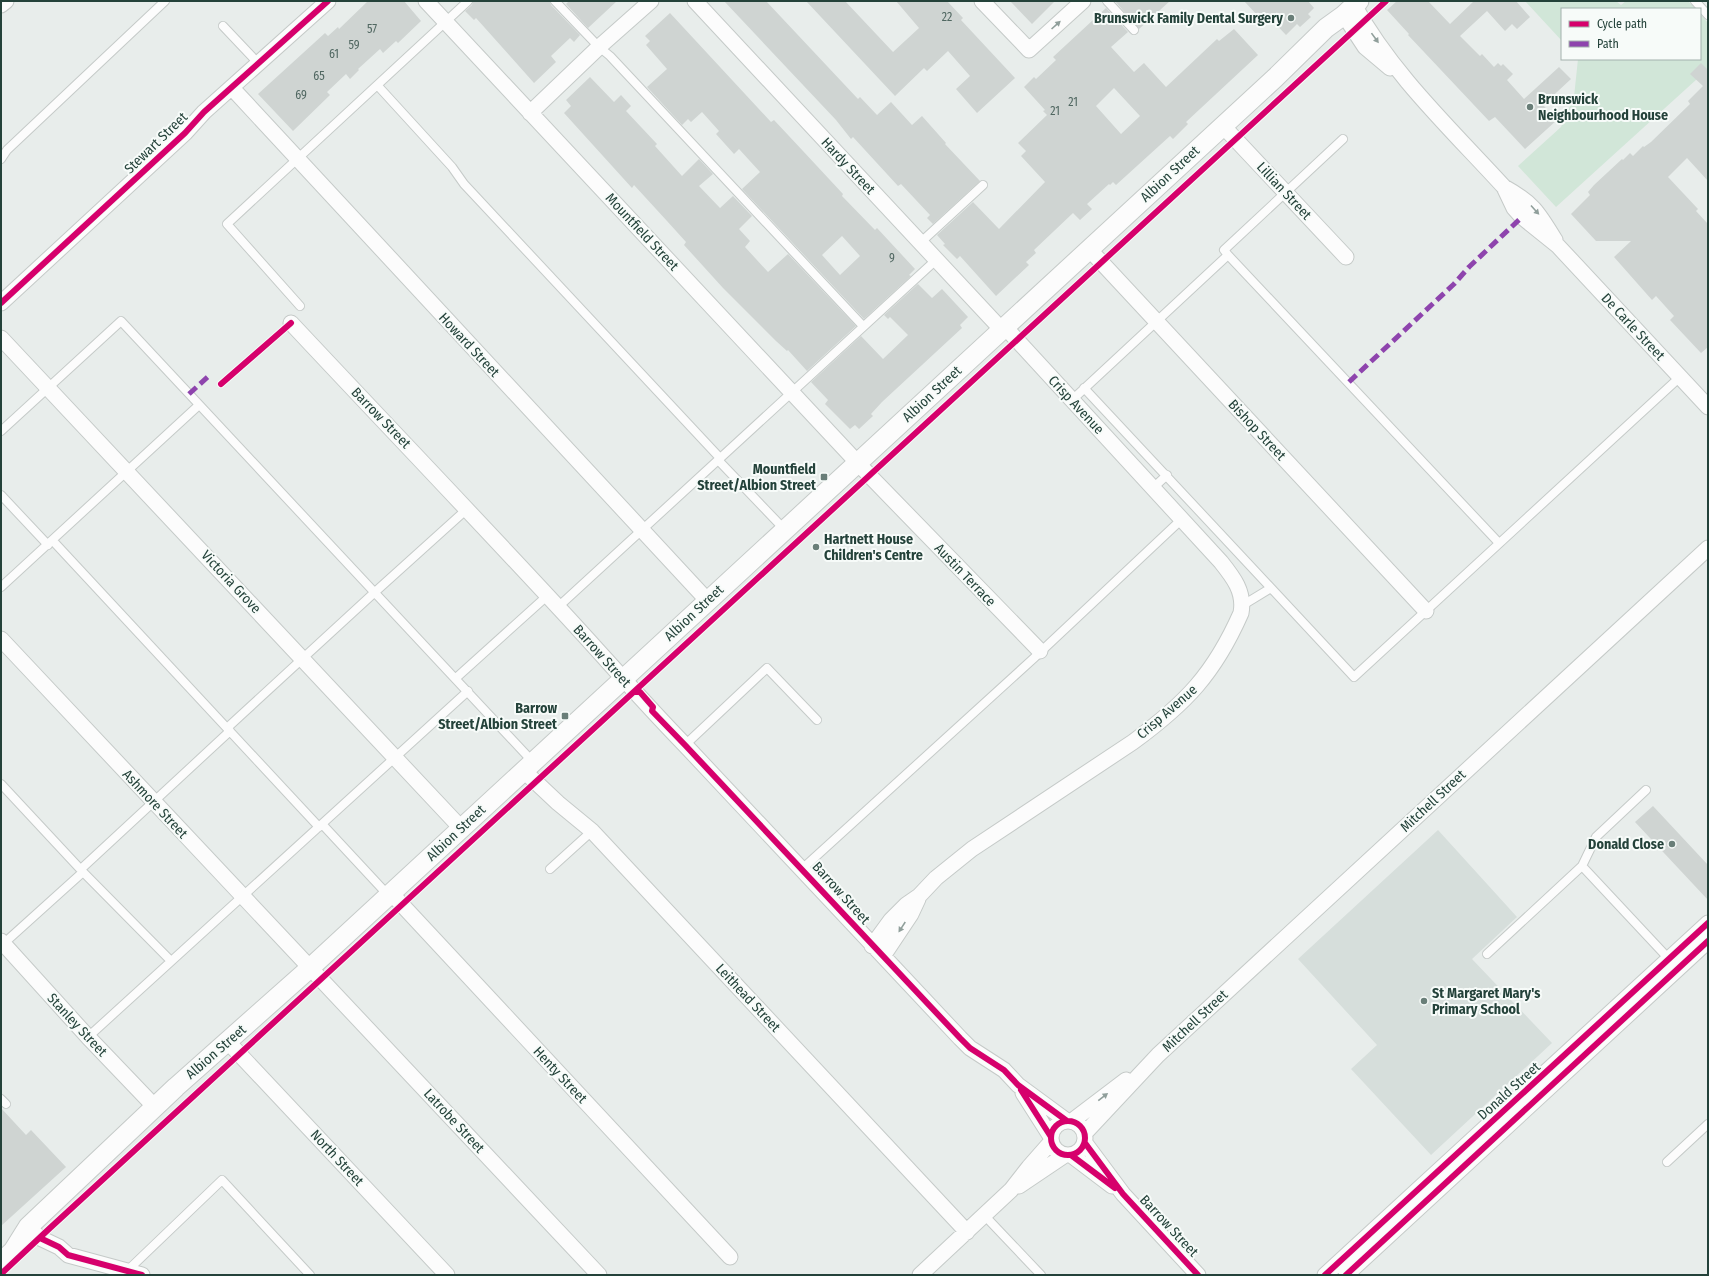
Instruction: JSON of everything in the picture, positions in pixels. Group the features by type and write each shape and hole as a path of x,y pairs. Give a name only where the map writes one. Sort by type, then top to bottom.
{"street":[{"path":"1,5 6,1"},
{"name":"Mountfield Street","path":"426,1 858,462"},
{"path":"530,112 599,47 651,1"},
{"name":"Hardy Street","path":"695,1 936,260 1003,328"},
{"path":"982,1 1029,50 1083,1"},
{"name":"Stewart Street","path":"1,303 185,133 204,112 326,2"},
{"name":"De Carle Street","path":"1350,6 1365,47 1405,80 1504,186 1514,208 1522,217 1558,246 1708,407"},
{"name":"Albion Street","path":"1,1243 28,1226 155,1107 310,968 528,766 629,685 707,600 785,530 1223,126 1350,6"},
{"name":"Howard Street","path":"232,88 707,600"},
{"name":"Lillian Street","path":"1223,126 1346,257"},
{"name":"Bishop Street","path":"1089,249 1426,610"},
{"name":"Barrow Street","path":"291,323 467,509 652,711 960,1038 970,1048 1004,1070 1018,1085 1051,1139"},
{"name":"Crisp Avenue","path":"877,951 911,914 919,896 936,878 972,849 1133,742 1158,724 1178,706 1195,689 1216,661 1232,634 1241,613 1243,604 1240,590 1233,577 1182,519 1003,328"},
{"name":"Victoria Grove","path":"1,338 461,828"},
{"name":"Austin Terrace","path":"858,462 1040,651"},
{"name":"Mitchell Street","path":"1085,1138 1158,1055 1708,548"},
{"name":"Ashmore Street","path":"1,639 310,968"},
{"name":"Leithead Street","path":"528,766 558,803 592,831 967,1232"},
{"name":"Henty Street","path":"390,894 730,1257"},
{"name":"Donald Street","path":"1325,1275 1485,1138 1702,947 1708,923"},
{"name":"Stanley Street","path":"2,944 155,1107"},
{"name":"Donald Street","path":"1346,1275 1669,959 1702,947"},
{"name":"Latrobe Street","path":"310,968 599,1275"},
{"name":"North Street","path":"228,1042 447,1275"},
{"name":"Mitchell Street","path":"1069,1121 1158,1055"},
{"name":"Barrow Street","path":"1018,1085 1069,1121"},
{"path":"920,1275 985,1216 1011,1190 1051,1139 1054,1128 1062,1122 1069,1121 1080,1125 1085,1138 1080,1151 1068,1155 1011,1190"},
{"name":"Barrow Street","path":"1085,1138 1123,1194 1198,1275"},
{"path":"1051,1139 1056,1150 1068,1155"},
{"name":"Barrow Street","path":"1068,1155 1123,1194"},
{"path":"28,1226 40,1238 59,1247 68,1255 134,1273"},
{"name":"Albion Street","path":"1,1262 13,1251 28,1226"}],"lane":[{"path":"1,159 13,145 165,1"},
{"path":"300,306 227,224 378,86 468,1"},
{"path":"555,1 599,47 610,56 863,326"},
{"path":"1107,1 1134,30"},
{"path":"1695,1 1708,15"},
{"path":"223,26 259,64"},
{"path":"378,86 452,167 464,184 785,530"},
{"path":"1343,139 1224,250 1499,543"},
{"path":"920,243 983,185"},
{"path":"1072,400 1228,255"},
{"path":"558,607 936,260"},
{"path":"1,431 121,321 468,691 528,766"},
{"path":"1084,388 1167,475 1354,677 1680,377"},
{"path":"1,587 199,405"},
{"path":"1153,488 1167,475"},
{"path":"1,495 50,543 320,826 390,894"},
{"path":"2,944 82,871 303,659 467,509"},
{"path":"802,869 1182,519"},
{"path":"1243,604 1271,588"},
{"path":"456,678 547,596"},
{"path":"685,745 767,668 817,720"},
{"path":"88,1037 468,691"},
{"path":"1,784 82,871 171,961"},
{"path":"1487,954 1582,866 1596,837 1646,790"},
{"path":"550,869 592,831"},
{"path":"1582,866 1669,959"},
{"path":"1667,1162 1708,1124"},
{"path":"134,1273 222,1180 310,1275"},
{"path":"985,1216 1041,1275"}],"shaded area":[{"name":"St Margaret Mary's Primary School","path":"1438,830 1517,917 1472,959 1552,1043 1431,1155 1351,1069 1377,1045 1298,959"}],"green space":[{"path":"1525,1 1616,1 1621,5 1626,1 1688,1 1695,8 1561,8 1561,40"},
{"path":"1701,15 1708,23 1708,69 1556,207 1518,166 1561,127 1574,97 1578,60 1701,60"}],"building":[{"path":"368,1 404,1 421,21 398,43 396,41 383,53 380,49 358,69 359,70 350,79 346,74 327,92 330,95 293,131 258,94 325,33 328,36 338,27 339,29"},
{"path":"473,1 550,1 551,5 580,35 574,42 570,38 551,56 556,62 534,83 476,18 474,20 465,11 472,5"},
{"path":"569,1 617,1 588,28 566,4"},
{"path":"724,1 766,1 858,99 860,97 877,115 891,102 912,125 922,116 946,143 945,144 980,181 933,224 927,218 930,215 901,184 898,186 853,137 851,139 836,120"},
{"path":"806,1 845,1 893,52 919,28 896,1 947,1 963,18 961,20 1015,78 977,113 956,89 970,76 948,51 927,71 924,68 895,96"},
{"path":"1010,1 1055,1 1032,24"},
{"path":"1115,1 1170,1 1139,29"},
{"name":"Brunswick Family Dental Surgery","path":"1244,1 1308,1 1314,8 1308,14 1311,17 1300,27 1297,24 1286,35 1264,12 1259,17"},
{"path":"1397,1 1428,1 1450,24 1474,1 1516,1 1530,17 1517,29 1512,24 1505,31 1487,11 1460,36 1480,56 1482,54 1494,67 1498,63 1501,66 1503,64 1513,74 1507,80 1524,99 1559,67 1571,79 1543,105 1557,120 1525,149 1495,117 1489,121 1408,35 1409,34 1387,10"},
{"path":"1106,8 1128,32 1111,47 1134,72 1144,63 1166,87 1217,39 1219,41 1234,29 1258,55 1186,122 1188,124 1173,139 1170,136 1116,185 1113,182 1110,185 1109,184 1087,204 1092,209 1080,220 1073,213 1034,250 1036,253 1026,262 1029,265 996,296 960,256 957,259 943,245 945,244 937,235 973,202 999,229 1045,182 1021,156 1026,151 1018,143 1047,115 1043,111 1045,110 1024,87 1034,77 1036,79 1056,60 1053,57","holes":["1114,88 1140,116 1121,134 1096,106"]},
{"path":"670,13 771,122 774,120 843,194 842,196 875,230 877,228 915,269 909,275 911,276 864,319 742,189 760,172 739,149 734,154 716,134 719,131 702,112 691,122 688,119 682,125 647,87 667,69 646,45 650,41 645,36","holes":["842,236 860,256 840,275 822,255"]},
{"path":"1701,63 1708,70 1708,181 1687,158 1668,177 1698,209 1696,211 1708,224 1708,347 1701,353 1670,320 1674,316 1656,296 1652,300 1614,257 1631,241 1596,241 1571,214 1590,195 1588,192 1594,185 1622,159 1623,160 1630,153 1633,156 1643,146 1644,147 1651,142 1690,104 1688,101 1703,86 1690,74"},
{"path":"590,77 614,102 621,95 631,106 626,111 657,144 655,146 682,176 699,159 713,174 699,186 720,208 733,196 752,216 739,229 750,241 745,247 768,272 788,254 856,326 807,371 788,350 787,351 776,341 723,288 684,245 686,242 667,221 634,185 632,188 564,113 571,106 566,100"},
{"path":"918,284 932,298 942,289 968,317 960,325 962,328 882,402 871,414 873,416 859,429 855,425 850,429 825,404 828,400 811,382 861,336 883,359 908,335 890,317 888,319 884,315"},
{"name":"Donald Close","path":"1653,806 1708,865 1708,900 1635,822"},
{"path":"1,1108 26,1135 31,1130 66,1167 1,1226"}],"marked path":[{"path":"1349,382 1454,284 1469,267 1522,217"},
{"path":"189,394 211,374"}],"cycle path":[{"path":"1,303 185,133 204,112 328,1"},
{"path":"1,1274 1386,1"},
{"path":"221,384 291,323"},
{"path":"634,692 640,692 653,707 652,711 970,1048 1004,1070 1018,1085 1067,1121"},
{"path":"1325,1275 1708,923"},
{"path":"1346,1275 1708,941"},
{"path":"1021,1090 1051,1137"},
{"path":"1071,1121 1080,1126 1084,1131 1085,1138 1084,1145 1080,1150 1075,1154 1065,1155 1061,1154 1052,1145 1051,1135 1052,1131 1061,1122 1071,1121"},
{"path":"1085,1143 1123,1194 1198,1275"},
{"path":"1071,1155 1115,1188"},
{"path":"40,1238 59,1247 68,1255 142,1275"}],"place":[{"name":"Brunswick Family Dental Surgery","path":"1291,18"},
{"name":"Brunswick Neighbourhood House","path":"1530,107"},
{"name":"Mountfield Street/Albion Street","path":"824,477"},
{"name":"Hartnett House Children's Centre","path":"816,547"},
{"name":"Barrow Street/Albion Street","path":"565,716"},
{"name":"Donald Close","path":"1672,844"},
{"name":"St Margaret Mary's Primary School","path":"1424,1001"}]}
